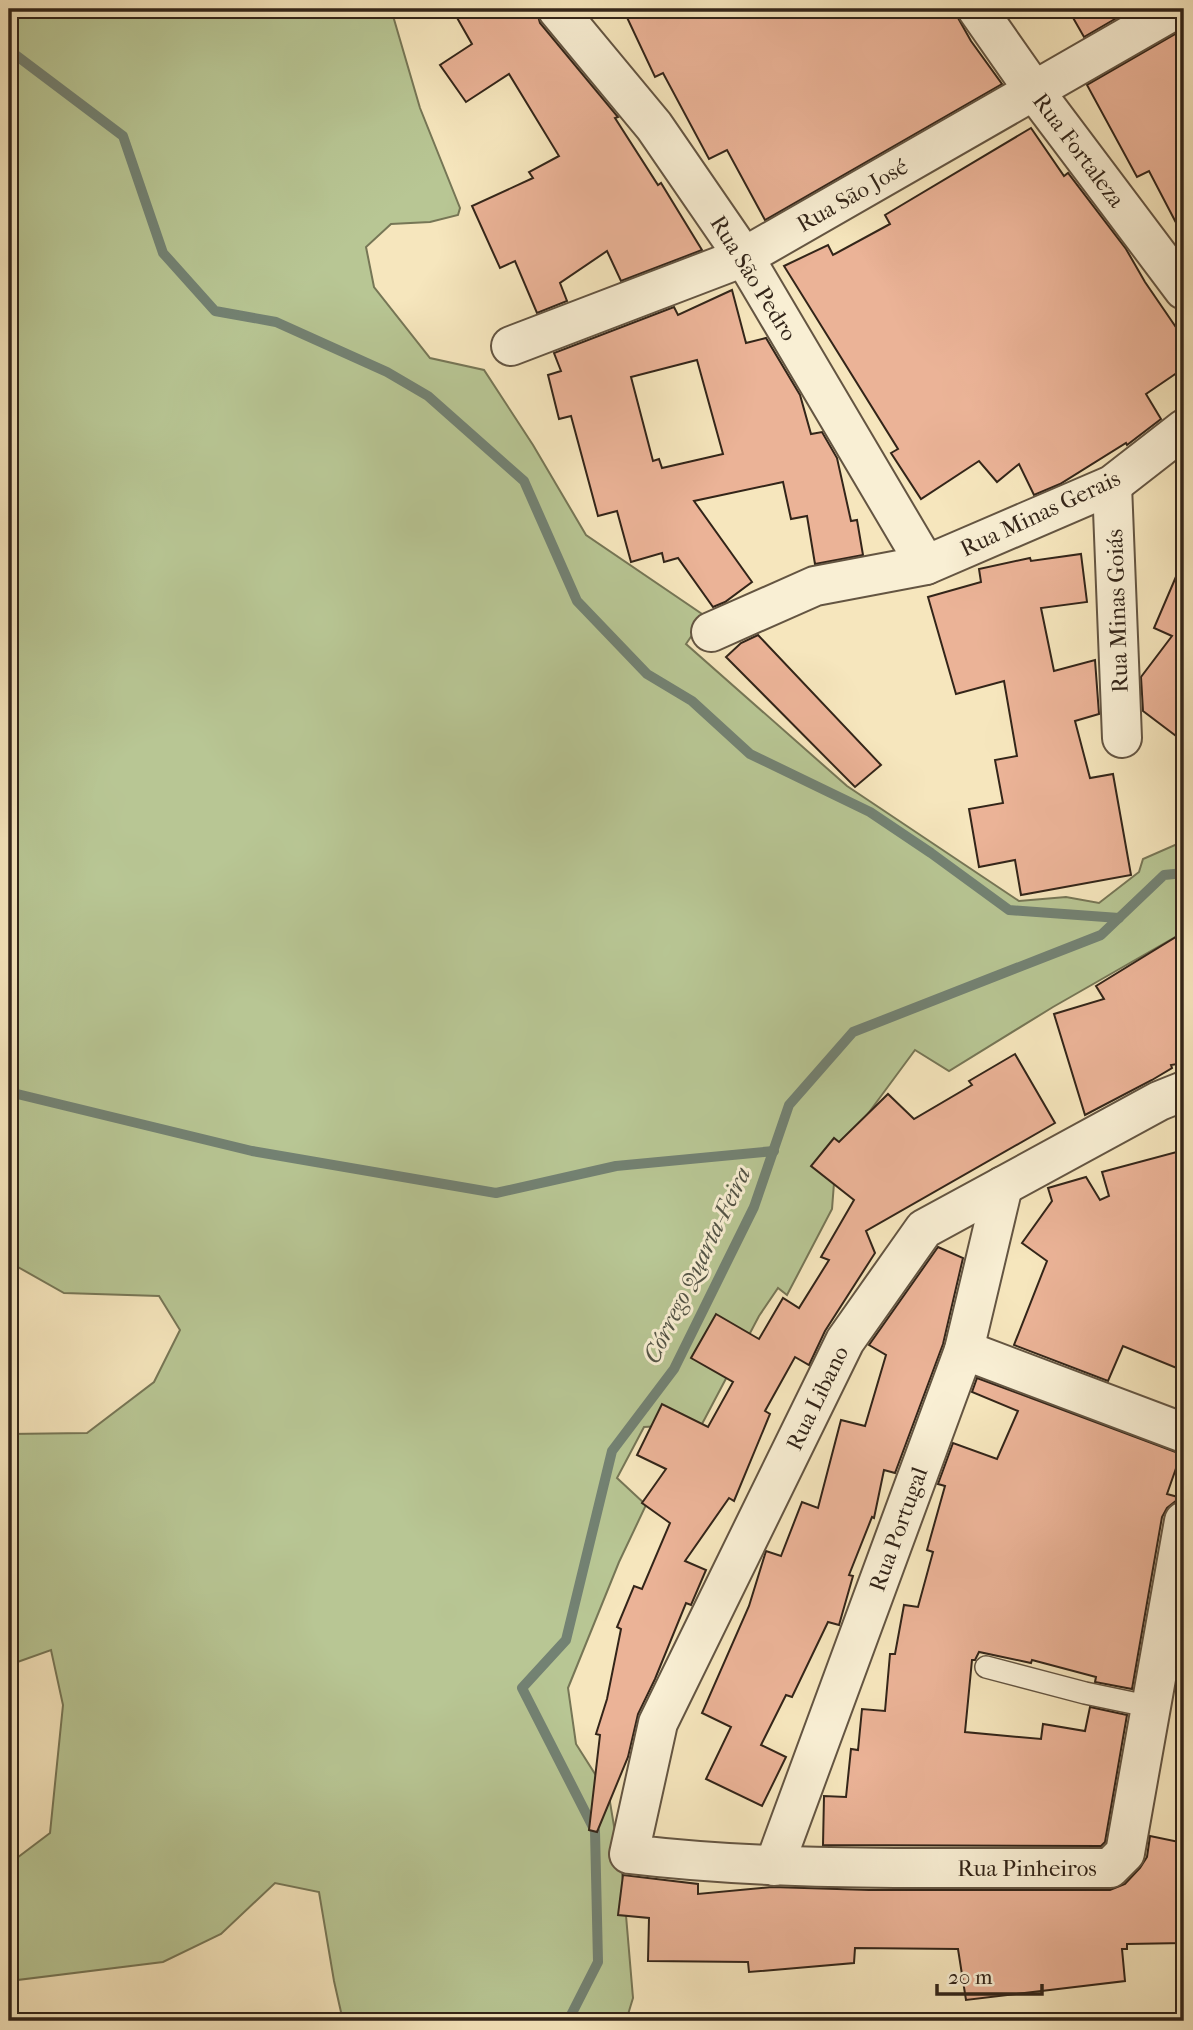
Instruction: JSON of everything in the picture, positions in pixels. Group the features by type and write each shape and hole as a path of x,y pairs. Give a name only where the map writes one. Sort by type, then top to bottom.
{"street":[{"name":"Rua São Pedro","path":"556,9 654,127 744,257 926,565"},
{"name":"Rua Fortaleza","path":"977,9 1035,92 1184,290"},
{"name":"Rua São José","path":"511,346 744,257 1176,9"},
{"name":"Rua Minas Gerais","path":"711,632 815,586 926,565 1112,485 1184,429"},
{"name":"Rua Minas Goiás","path":"1112,485 1122,738"},
{"name":"Rua Libano","path":"629,1854 658,1723 845,1341 924,1229 1159,1101 1184,1091"},
{"name":"Rua Portugal","path":"774,1866 964,1350 1003,1186"},
{"path":"964,1350 1184,1433"},
{"name":"Rua Pinheiros","path":"629,1854 774,1866 1110,1868 1125,1853 1184,1521"}],"lane":[{"path":"986,1667 1072,1690 1152,1707"}],"green space":[{"path":"9,9 391,9 420,108 460,208 458,215 430,222 391,224 366,247 374,287 430,358 484,370 533,445 586,535 705,616 686,644 847,786 1019,901 1066,897 1099,903 1139,872 1143,859 1184,841 1184,932 1053,1007 949,1071 915,1050 836,1157 832,1209 787,1295 778,1288 759,1316 702,1424 644,1427 617,1478 646,1505 619,1562 568,1688 576,1744 609,1796 623,1880 633,1998 626,2021 343,2021 319,1892 275,1883 221,1934 163,1962 9,1981 9,1864 50,1833 63,1705 51,1650 9,1665 9,1434 87,1433 154,1382 180,1330 159,1296 64,1293 9,1262"}],"building":[{"path":"452,9 536,9 540,23 618,117 615,118 658,185 661,183 702,250 621,281 607,251 560,283 567,301 537,313 515,261 500,268 472,206 533,178 529,172 559,156 509,74 466,102 440,65 472,44"},
{"path":"623,9 953,9 971,41 1002,84 765,220 727,150 709,159 663,73 655,77"},
{"path":"1068,9 1132,9 1084,37"},
{"path":"1184,29 1184,238 1149,171 1137,177 1087,85"},
{"path":"1031,128 1064,176 1068,173 1126,249 1184,339 1184,368 1146,394 1161,419 1127,445 1126,443 1060,484 1034,495 1019,464 997,482 979,461 921,499 891,453 898,449 784,266 828,245 833,255 890,224 885,215"},
{"path":"732,290 746,343 766,338 800,395 811,434 822,432 837,458 851,521 857,520 863,555 815,564 807,516 791,519 783,482 694,501 752,582 725,602 713,607 678,558 664,562 662,553 631,562 617,511 598,516 571,416 559,419 548,375 561,371 554,353 674,307 678,315","holes":["697,360 723,454 662,468 659,459 653,461 631,377"]},
{"path":"1081,554 1087,602 1041,608 1054,671 1095,660 1099,714 1075,721 1090,778 1113,774 1131,875 1021,895 1015,860 979,867 969,809 1003,803 995,760 1017,756 1004,681 956,694 928,597 981,582 979,569 1030,558 1031,561"},
{"path":"1184,558 1184,742 1143,711 1141,677 1172,636 1154,628"},
{"path":"758,635 881,765 855,787 726,657 741,643"},
{"path":"1184,932 1184,1063 1171,1065 1172,1068 1152,1080 1085,1115 1054,1014 1104,999 1096,986"},
{"path":"1015,1054 1055,1123 866,1231 875,1253 825,1331 809,1365 795,1357 765,1411 770,1414 734,1501 729,1498 685,1561 706,1570 691,1605 686,1603 638,1714 628,1757 597,1832 589,1830 600,1735 596,1734 607,1699 621,1629 617,1627 634,1586 642,1589 670,1523 642,1503 666,1469 637,1455 662,1404 708,1427 733,1382 691,1358 716,1314 759,1339 783,1298 799,1308 829,1260 821,1257 854,1200 811,1166 834,1138 839,1142 888,1094 914,1119 972,1085 969,1081"},
{"path":"1184,1150 1184,1371 1123,1346 1108,1381 1014,1345 1047,1261 1022,1243 1052,1201 1048,1188 1086,1177 1100,1200 1109,1196 1102,1172"},
{"path":"938,1247 963,1258 943,1344 895,1473 884,1470 874,1518 872,1517 849,1575 853,1576 839,1625 828,1622 792,1697 786,1695 761,1745 786,1757 762,1806 706,1779 731,1727 702,1713 749,1606 766,1551 781,1556 802,1502 818,1508 841,1420 865,1426 886,1355 869,1345"},
{"path":"977,1378 1181,1454 1167,1494 1178,1497 1162,1517 1132,1689 1095,1682 1096,1677 1032,1660 1031,1663 979,1652 975,1660 972,1660 965,1732 1041,1739 1043,1724 1085,1731 1090,1707 1127,1715 1105,1842 1101,1846 823,1845 824,1796 846,1797 851,1749 858,1750 862,1709 885,1711 890,1654 895,1654 904,1605 918,1607 933,1552 927,1550 945,1486 938,1484 953,1443 997,1459 1018,1411 972,1392"},
{"path":"1150,1836 1184,1843 1184,1943 1127,1944 1127,1949 1122,1949 1125,1981 966,2000 958,1949 855,1948 854,1963 749,1972 748,1962 648,1961 649,1918 618,1915 623,1875 698,1884 698,1894 772,1887 869,1890 1110,1890 1125,1884 1140,1868 1147,1857"}],"waterway":[{"path":"9,50 123,136 163,253 215,311 276,322 387,372 428,396 524,481 577,601 647,674 692,701 750,754 870,812 1009,910 1119,918"},
{"name":"Córrego Quarta-Feira","path":"568,2021 598,1962 595,1831 522,1688 566,1640 612,1451 674,1369 754,1207 789,1105 853,1032 1101,935 1164,875 1184,873"},
{"path":"9,1092 252,1151 496,1193 616,1166 774,1151"}]}
